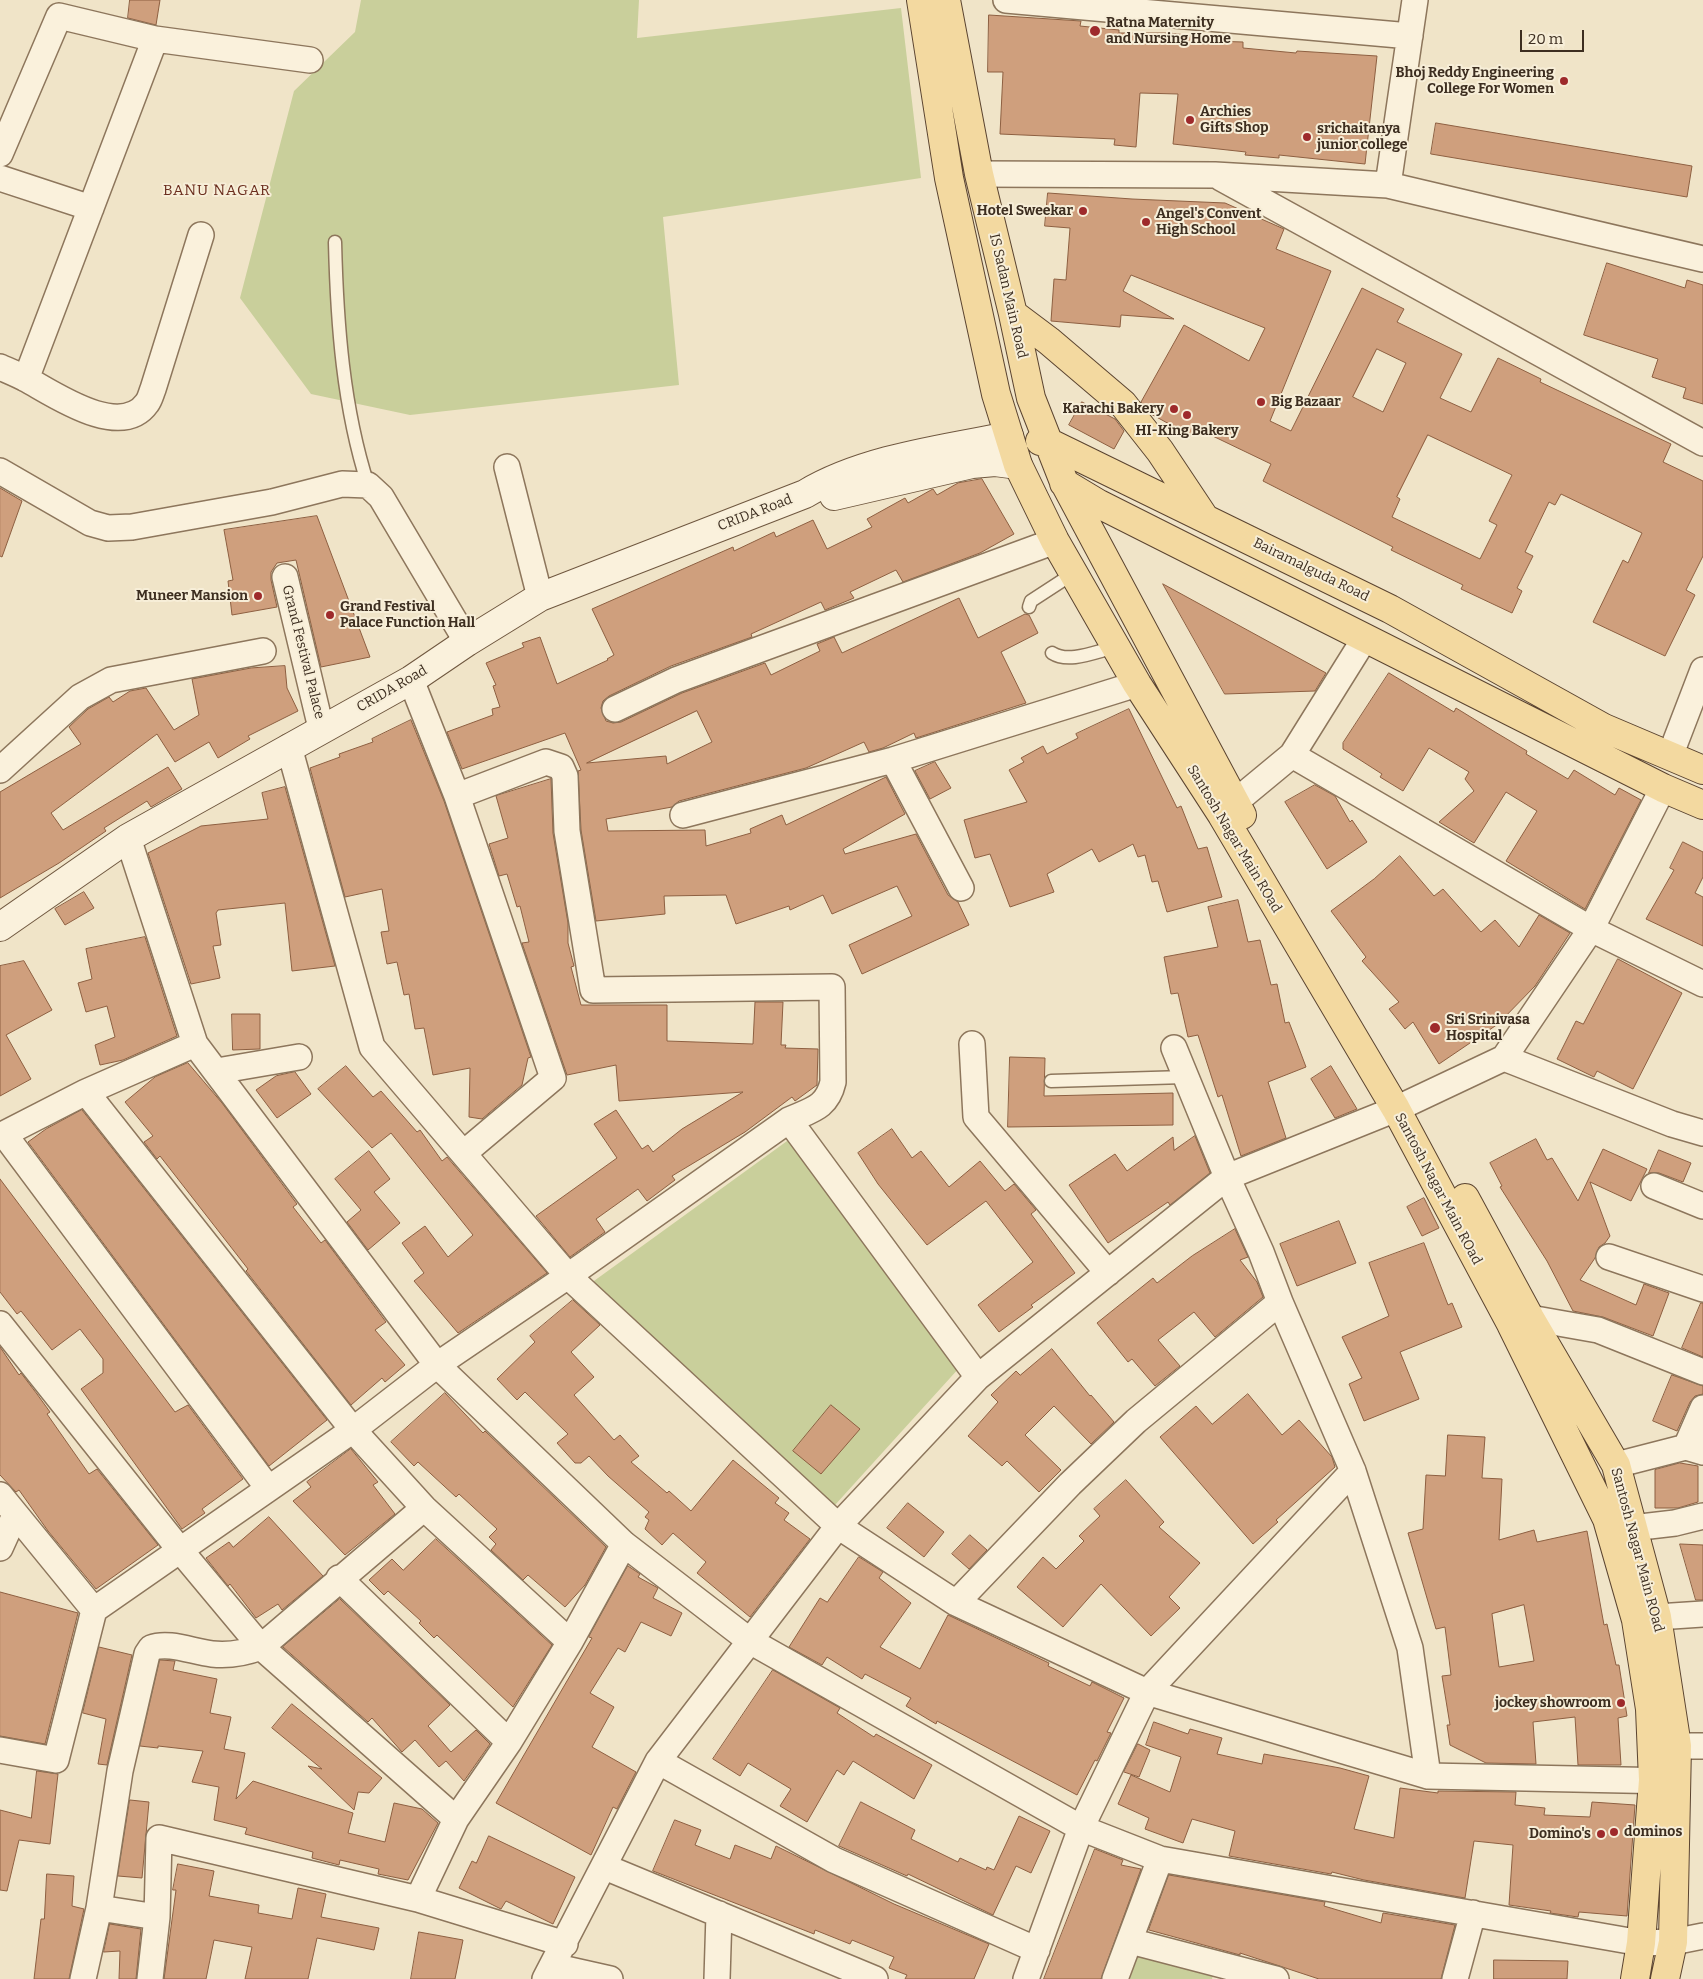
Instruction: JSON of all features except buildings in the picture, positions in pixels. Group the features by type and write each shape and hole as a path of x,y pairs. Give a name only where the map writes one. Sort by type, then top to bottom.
{"main road":[{"path":"921,0 949,178 996,394 1009,436"},
{"name":"IS Sadan Main Road","path":"946,0 980,174 1031,398 1048,442"},
{"path":"1013,314 1049,341 1124,404 1160,451 1204,518"},
{"path":"996,394 1000,402 1007,408 1016,409 1025,405 1031,398"},
{"name":"Bairamalguda Road","path":"1009,436 1048,442 1434,632 1604,728 1703,770"},
{"name":"Santosh Nagar Main ROad","path":"1009,436 1018,465 1055,541 1137,684 1403,1105 1616,1465 1690,1746 1665,1781 1635,1979"},
{"name":"CRIDA Road","path":"3,919 128,838 411,680 467,642 540,597 805,494 830,479 895,460 1009,436"},
{"name":"Santosh Nagar Main ROad","path":"1048,442 1064,482 1166,671 1234,803 1266,854 1403,1105 1607,1519 1636,1620 1650,1709 1665,1781 1673,1942 1665,1979"},
{"name":"CRIDA Road","path":"805,494 834,496 972,464 995,462 1018,465"},
{"path":"1018,465 1064,482 1099,504 1663,788 1703,805"},
{"path":"1591,752 1604,728"}],"street":[{"path":"1006,0 1410,36"},
{"path":"1388,185 1415,0"},
{"path":"0,154 59,16 155,40 310,60"},
{"path":"26,378 155,40"},
{"path":"980,174 1215,175 1388,185 1703,259"},
{"path":"1215,175 1703,443"},
{"path":"0,178 91,208"},
{"path":"0,367 26,378 81,410 107,417 131,415 146,404 153,389 201,235"},
{"path":"506,467 540,597"},
{"path":"0,471 90,524 108,528 132,527 263,503 342,484 368,485 381,497 467,642"},
{"path":"615,709 676,680 1055,541"},
{"name":"Grand Festival Palace","path":"285,576 322,728"},
{"path":"1234,803 1292,755 1365,638"},
{"path":"0,770 80,697 103,684 120,678 263,651"},
{"path":"1670,756 1703,670"},
{"path":"411,680 457,796 553,1078 464,1153"},
{"path":"683,815 893,760 1137,684"},
{"path":"288,747 372,1047 568,1276 838,1526 956,1603 1147,1692 1428,1776 1665,1781"},
{"path":"1292,755 1591,929 1703,984"},
{"path":"893,760 961,888"},
{"path":"0,1750 56,1760 94,1610 353,1430 437,1365 568,1276 789,1120 818,1106 830,1095 833,1082 832,987 593,990 567,831 565,776 561,767 546,762 457,796"},
{"path":"610,1979 549,1973 658,1761 838,1526 978,1377 1227,1177 1403,1105 1504,1058 1591,929 1663,788"},
{"path":"128,838 195,1044 437,1365 624,1544 750,1641 1081,1828 1160,1859 1641,1943 1673,1942 1703,1936"},
{"path":"195,1044 86,1092 2,1135 268,1488"},
{"path":"972,1044 976,1117 1108,1273"},
{"path":"1174,1048 1184,1077 1261,1252 1280,1302 1353,1471 1410,1648 1428,1776"},
{"path":"217,1071 299,1057"},
{"path":"1504,1058 1672,1124 1703,1133"},
{"path":"86,1092 353,1430 424,1508 570,1642"},
{"path":"789,1120 978,1377"},
{"path":"1654,1186 1703,1206"},
{"path":"1609,1257 1703,1289"},
{"path":"956,1603 1070,1484 1136,1421 1280,1302"},
{"path":"1530,1318 1598,1330 1703,1372"},
{"path":"0,1324 180,1550 261,1647 456,1819"},
{"path":"1616,1465 1694,1450 1703,1408"},
{"path":"1026,1979 1081,1828 1147,1692 1353,1471"},
{"path":"0,1494 15,1515 94,1610"},
{"path":"84,1979 99,1908 120,1771 147,1654 151,1648 158,1645 228,1655 261,1647 339,1578 424,1508"},
{"path":"0,1548 15,1515"},
{"path":"1632,1528 1675,1523 1703,1516"},
{"path":"418,1900 456,1819 509,1742 570,1642 624,1544"},
{"path":"339,1578 509,1742"},
{"path":"1657,1617 1703,1614"},
{"path":"658,1761 834,1860 1036,1950"},
{"path":"150,1979 157,1918 159,1838 418,1900 565,1944"},
{"path":"1115,1979 1160,1859"},
{"path":"605,1867 870,1978"},
{"path":"99,1908 157,1918"},
{"path":"1455,1979 1474,1913"},
{"path":"717,1979 719,1914"},
{"path":"1130,1941 1220,1972 1276,1979"}],"lane":[{"path":"335,242 336,286 349,409 356,449 368,485"},
{"path":"1029,607 1031,601 1074,573"},
{"path":"1052,653 1058,657 1067,658 1116,647"},
{"path":"1051,1081 1184,1077"}],"green space":[{"path":"361,0 639,0 637,38 901,8 921,178 663,217 679,385 410,415 311,394 240,298 294,91 355,32"},
{"path":"794,1136 960,1367 835,1505 587,1286"},
{"path":"1130,1945 1215,1969 1212,1979 1116,1979"}],"place":[{"name":"Ratna Maternity and Nursing Home","path":"1095,31"},
{"name":"Bhoj Reddy Engineering College For Women","path":"1564,81"},
{"name":"Archies Gifts Shop","path":"1190,120"},
{"name":"srichaitanya junior college","path":"1307,137"},
{"name":"Hotel Sweekar","path":"1083,211"},
{"name":"Angel's Convent High School","path":"1146,222"},
{"name":"Big Bazaar","path":"1261,402"},
{"name":"Karachi Bakery","path":"1174,409"},
{"name":"HI-King Bakery","path":"1187,415"},
{"name":"Muneer Mansion","path":"258,596"},
{"name":"Grand Festival Palace Function Hall","path":"330,615"},
{"name":"Sri Srinivasa Hospital","path":"1435,1028"},
{"name":"jockey showroom","path":"1621,1703"},
{"name":"dominos","path":"1614,1832"},
{"name":"Domino's","path":"1601,1834"}],"district":[{"name":"BANU NAGAR","path":"217,191"}]}
